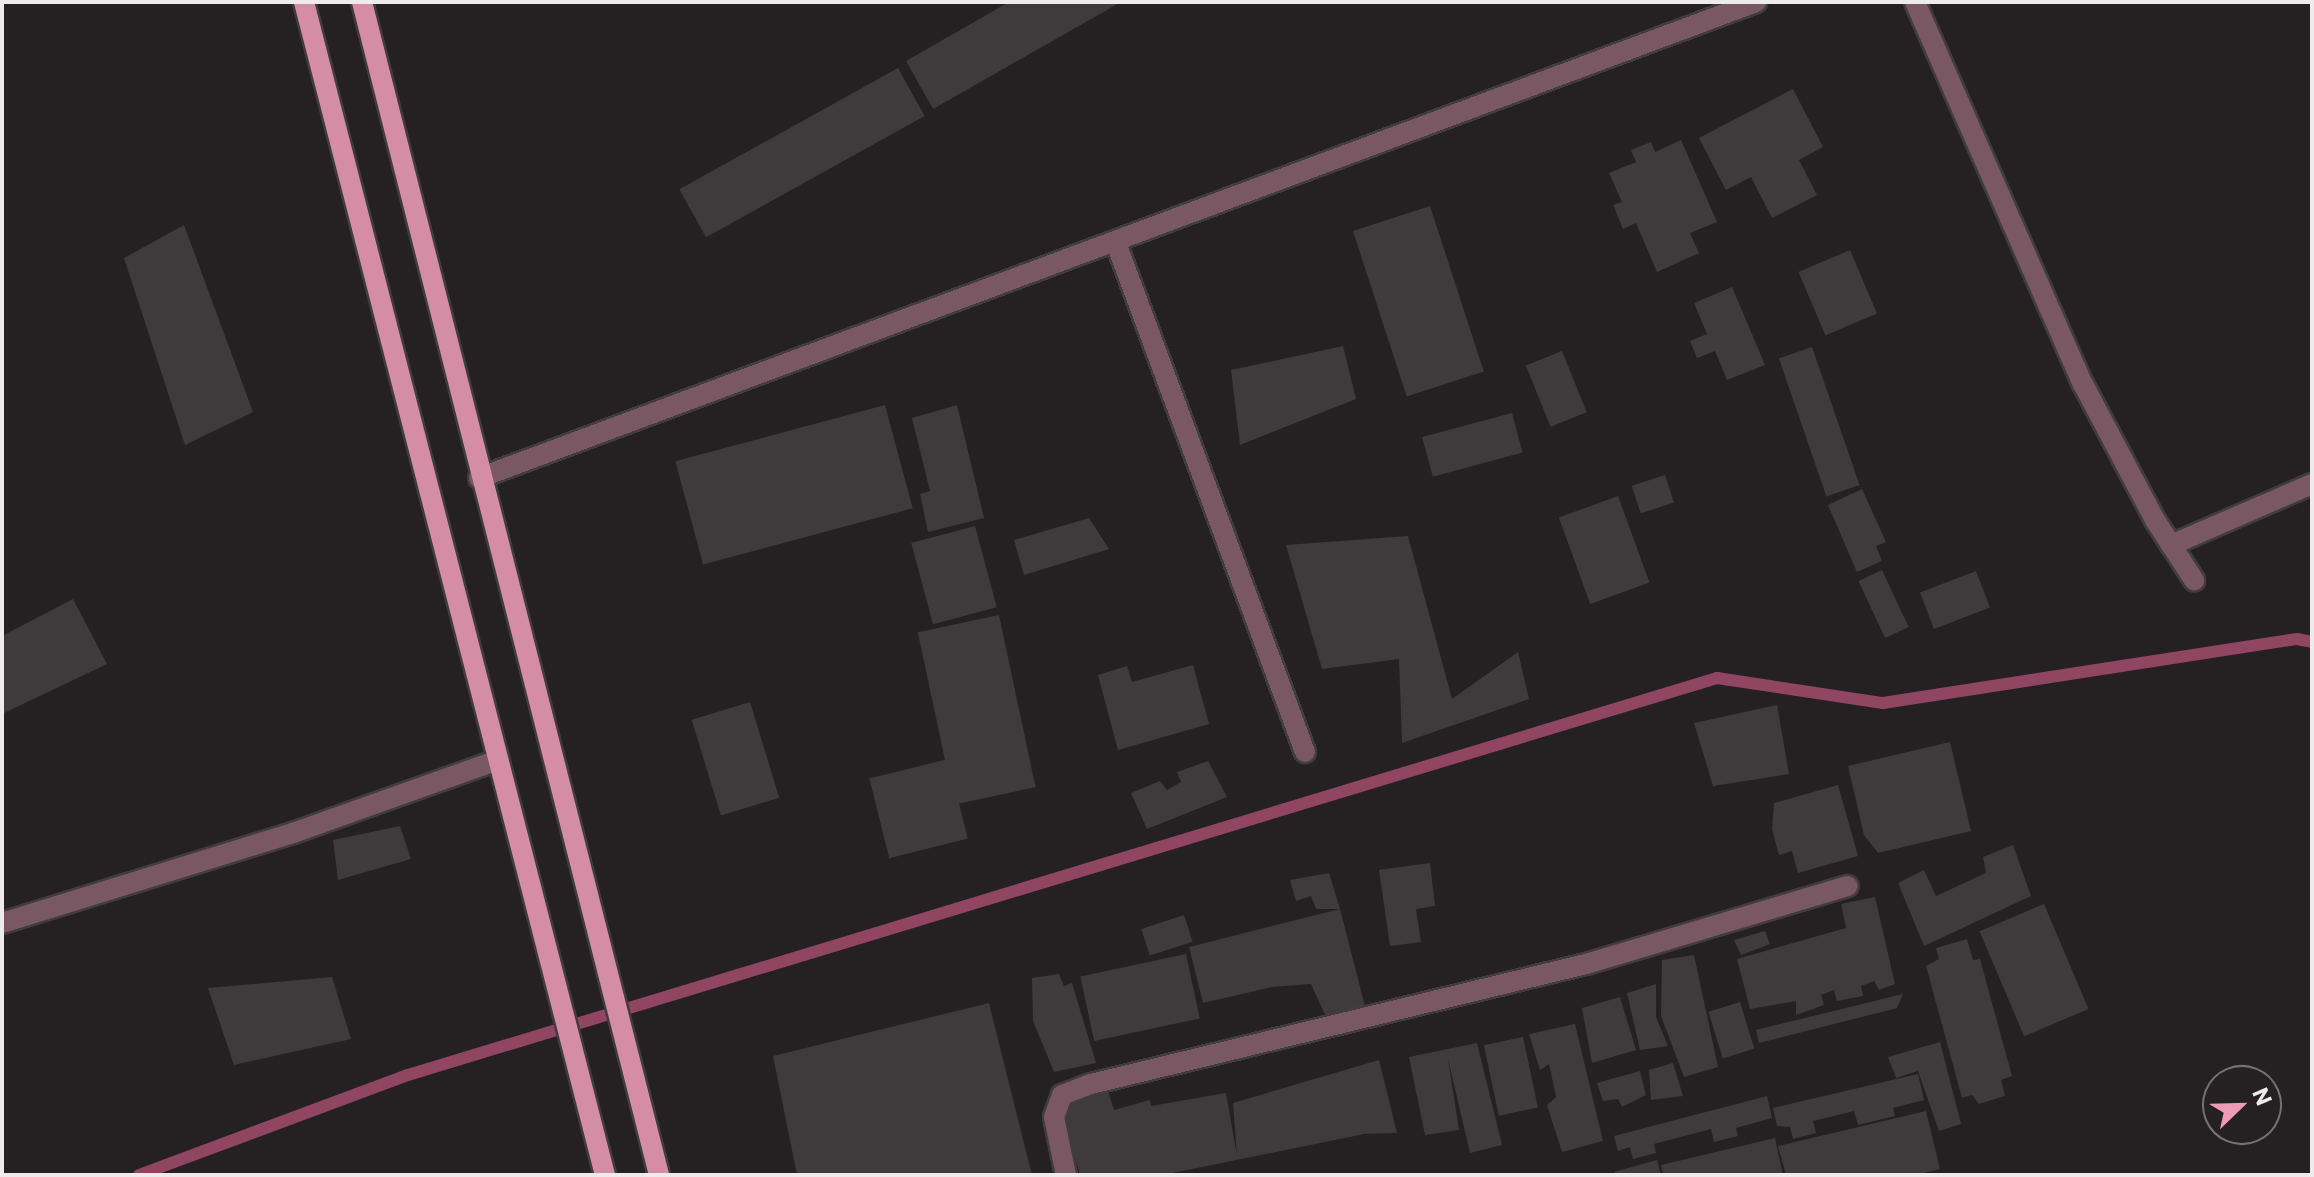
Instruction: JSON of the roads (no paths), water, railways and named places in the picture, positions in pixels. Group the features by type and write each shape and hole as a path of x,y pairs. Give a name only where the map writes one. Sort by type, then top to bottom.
{"main road":[{"path":"304,2 605,1175"},
{"path":"362,2 479,478 631,1056 659,1175"}],"street":[{"path":"479,478 1756,2"},
{"path":"1915,2 2083,384 2171,545 2194,580"},
{"path":"1116,243 1305,752"},
{"path":"2171,545 2312,484"},
{"path":"2,923 293,833 498,760"},
{"path":"1066,1175 1054,1117 1062,1095 1091,1084 1586,964 1848,886"}],"waterway":[{"path":"139,1175 408,1075 1717,678 1883,703 2297,639 2312,642"}]}
